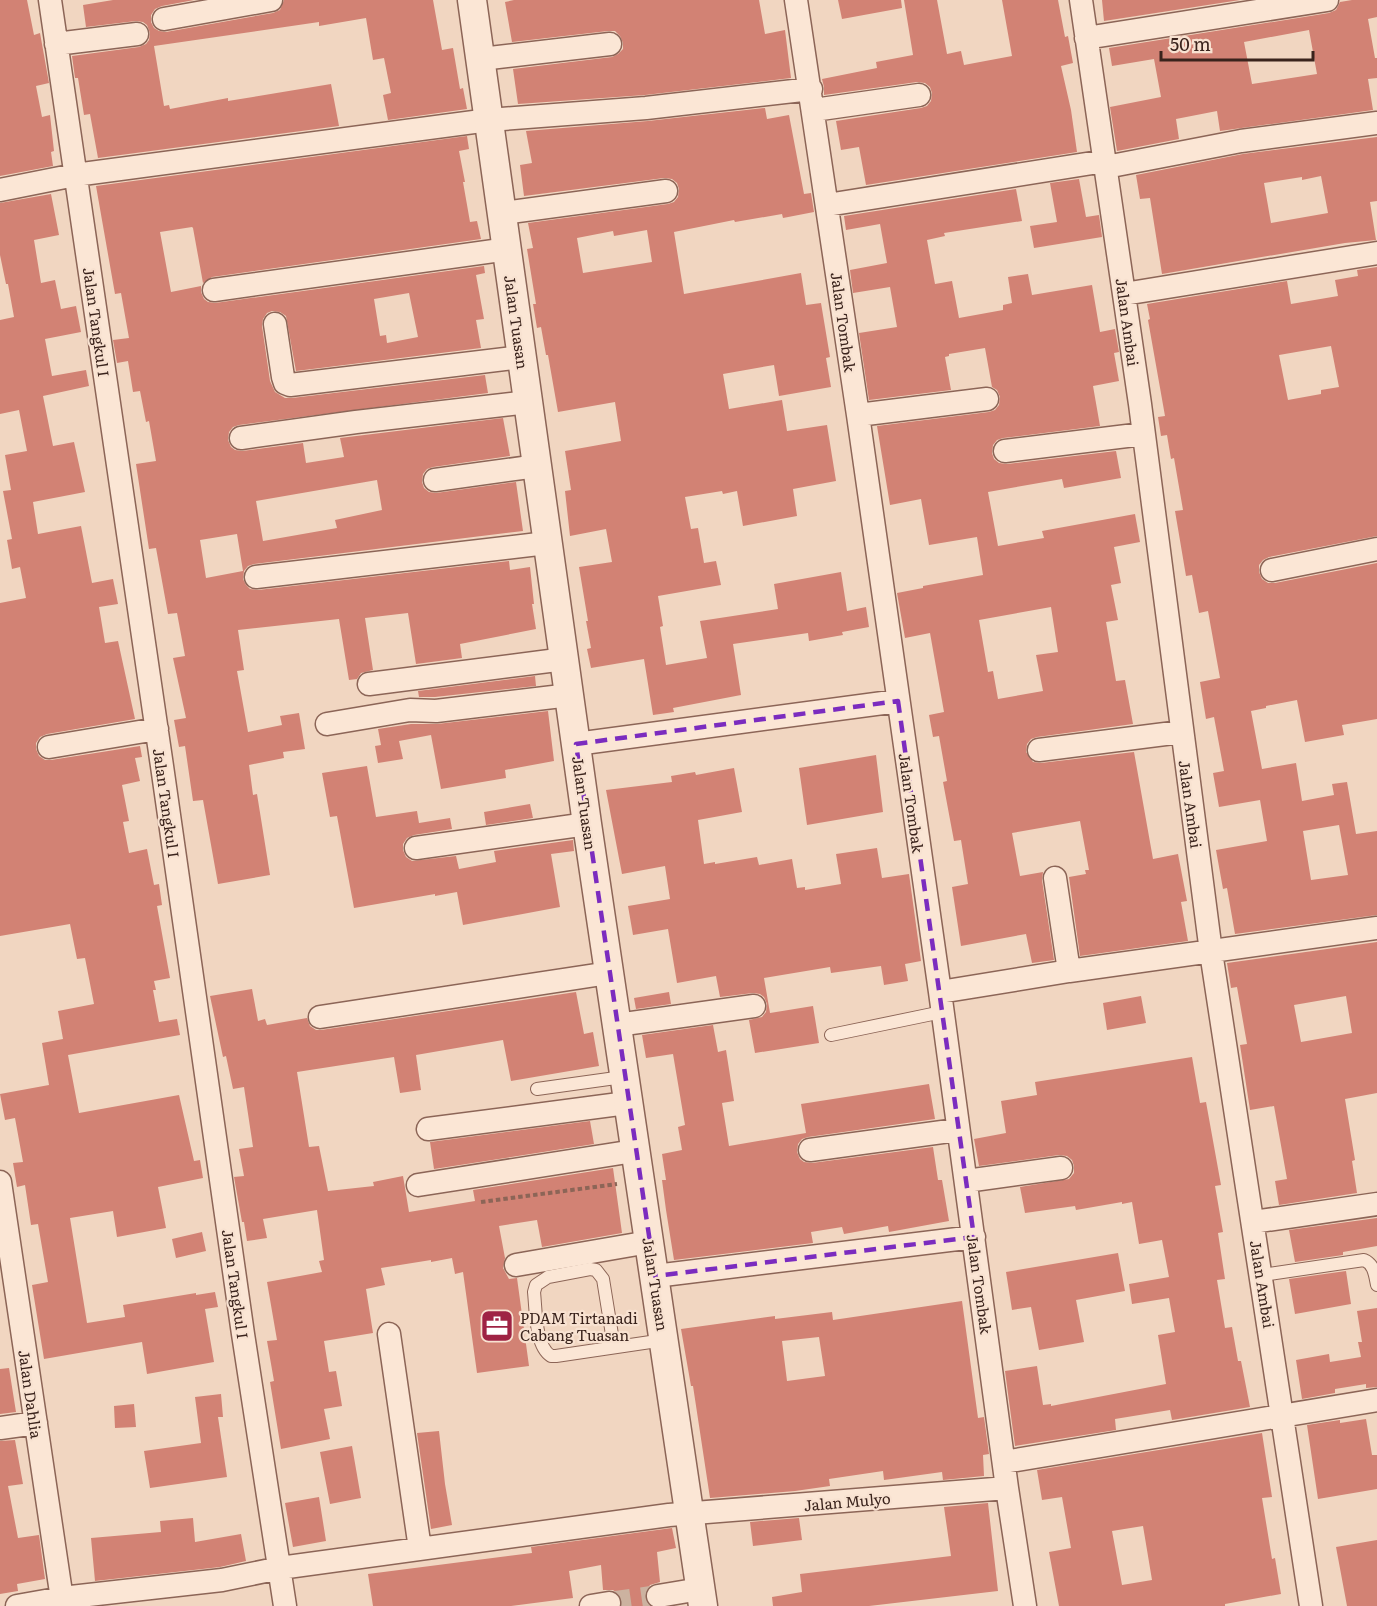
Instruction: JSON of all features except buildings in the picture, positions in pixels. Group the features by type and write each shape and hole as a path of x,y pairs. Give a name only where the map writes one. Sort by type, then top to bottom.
{"street":[{"name":"Jalan Tangkul I","path":"50,0 243,1334 285,1606"},
{"path":"164,19 271,0"},
{"name":"Jalan Tuasan","path":"472,0 625,1090 702,1598"},
{"name":"Jalan Tombak","path":"796,0 858,415 1025,1606"},
{"name":"Jalan Ambai","path":"1081,0 1124,294 1211,952 1311,1606"},
{"path":"1086,38 1327,0"},
{"path":"56,44 136,34"},
{"path":"481,59 610,44"},
{"path":"0,190 75,175 489,120 646,108 919,95"},
{"path":"827,206 1241,141 1377,123"},
{"path":"503,213 666,191"},
{"path":"214,290 508,249"},
{"path":"1124,294 1377,253"},
{"path":"275,324 283,377 285,383 290,385 522,357"},
{"path":"858,415 987,399"},
{"path":"241,438 528,402"},
{"path":"1005,451 1143,434"},
{"path":"435,480 537,466"},
{"path":"256,577 547,543"},
{"path":"1272,570 1377,549"},
{"path":"369,684 565,659"},
{"path":"327,724 410,710 436,711 570,695"},
{"path":"576,744 898,701"},
{"path":"49,747 157,729"},
{"path":"1039,750 1181,732"},
{"path":"416,848 587,824"},
{"path":"1055,878 1069,971"},
{"path":"941,1002 1069,971 1377,928"},
{"path":"320,1017 609,973"},
{"path":"617,1025 754,1006"},
{"path":"428,1129 625,1090"},
{"path":"810,1150 957,1130"},
{"path":"418,1185 634,1151"},
{"path":"966,1181 1061,1168"},
{"name":"Jalan Dahlia","path":"0,1182 62,1602"},
{"path":"1253,1222 1377,1204"},
{"path":"655,1276 974,1237"},
{"path":"516,1265 649,1242"},
{"path":"389,1334 420,1549"},
{"path":"1004,1462 1377,1400"},
{"path":"0,1428 36,1422"},
{"name":"Jalan Mulyo","path":"17,1606 222,1580 280,1568 640,1518 1007,1488"},
{"path":"658,1596 702,1598"}],"lane":[{"path":"831,1035 941,1002"},
{"path":"537,1089 625,1090"},
{"path":"1262,1275 1364,1260 1370,1262 1377,1285"},
{"path":"614,1347 603,1279 596,1270 548,1277 536,1286 534,1292 540,1341 548,1354 556,1356 664,1340"}],"path":[{"path":"481,1202 639,1181"}],"highlighted area":[{"path":"898,701 974,1237 655,1276 576,744"}],"tunnel":[{"path":"609,1603 658,1596"}],"place":[{"name":"PDAM Tirtanadi Cabang Tuasan","path":"497,1326"}]}
